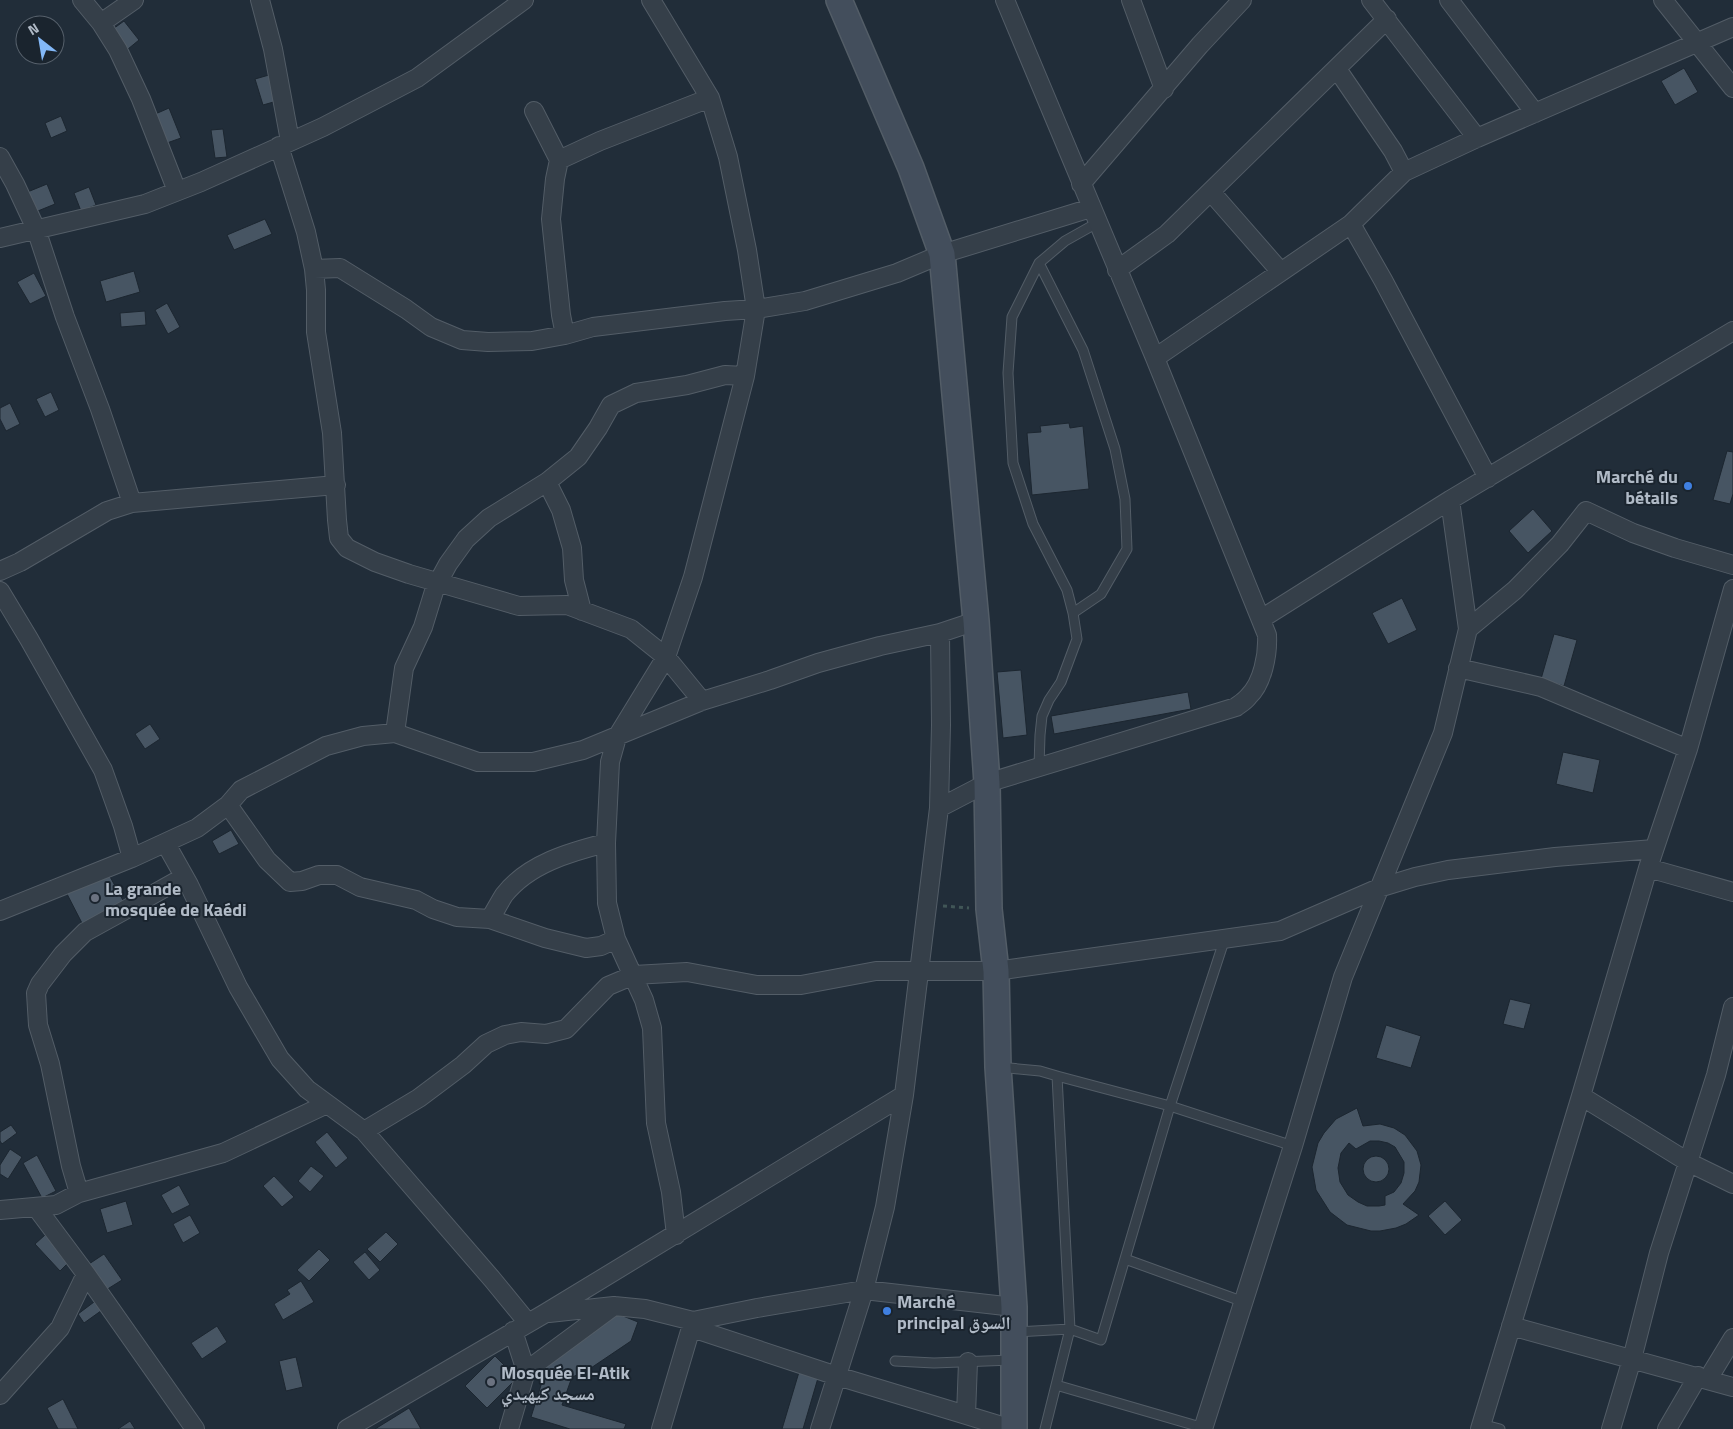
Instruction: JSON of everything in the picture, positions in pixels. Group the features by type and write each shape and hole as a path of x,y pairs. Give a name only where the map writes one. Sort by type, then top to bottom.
{"street":[{"path":"82,0 101,23 118,50 142,99 177,191"},
{"path":"101,23 134,0"},
{"path":"260,0 273,49 285,144 314,270 316,332 332,433 339,538 347,548 374,562 408,574 438,581 519,606 567,605 631,629 666,657 702,701"},
{"path":"651,0 710,98 728,157 747,250 756,309 745,376 692,577 666,657 617,737 610,762 606,843 607,902 616,939 634,975 652,1028 656,1123 671,1192 676,1234"},
{"path":"544,1314 614,1306 645,1309 693,1324 837,1376 1013,1429 1014,1307 998,1067 996,970 990,909 987,783 976,621 942,254 911,168 839,0"},
{"path":"939,808 987,783 1236,707 1250,697 1259,680 1268,648 1267,635 1261,619 1155,358 1116,270 1005,0"},
{"path":"1131,0 1164,89"},
{"path":"1371,0 1477,138"},
{"path":"1449,0 1534,113"},
{"path":"1663,0 1733,88"},
{"path":"0,238 145,204 323,127 417,78 512,3"},
{"path":"1081,184 1164,89 1233,4"},
{"path":"1116,270 1167,234 1387,19"},
{"path":"1155,358 1351,224 1404,172 1477,138 1733,27"},
{"path":"1337,69 1383,136 1404,172"},
{"path":"559,160 600,141 710,98"},
{"path":"534,111 559,160 550,219 565,335"},
{"path":"0,157 36,229 132,504"},
{"path":"1211,192 1280,272"},
{"path":"314,270 340,268 406,308 431,327 462,340 488,342 532,341 565,335 593,327 756,309 805,301 897,273 942,254 1094,216"},
{"path":"1351,224 1383,280 1488,478"},
{"path":"1261,619 1450,500 1733,331"},
{"path":"396,733 404,668 423,627 434,588 466,539 489,518 547,482 578,457 612,405 636,393 687,385 725,375 745,376"},
{"path":"547,482 561,510 572,548 574,580 582,611"},
{"path":"0,571 20,562 107,510 132,504 336,485"},
{"path":"1204,1428 1293,1146 1343,977 1443,733 1468,629 1450,500"},
{"path":"1468,629 1515,590 1560,544 1586,511 1633,533 1733,565"},
{"path":"1481,1427 1648,868 1688,749 1733,589"},
{"path":"0,591 34,647 103,770 132,858"},
{"path":"0,911 166,844 197,828 228,805 241,790 326,746 363,736 396,733 478,762 533,762 583,750 702,701 818,663 880,646 940,633 976,621"},
{"path":"820,1429 864,1290 885,1207 904,1095 939,808 941,725 940,633"},
{"path":"1458,668 1541,687 1688,749"},
{"path":"228,805 267,860 290,882 302,881 319,875 337,875 360,887 416,900 433,909 457,917 490,919 545,938 586,948 601,946 616,939"},
{"path":"490,919 504,895 518,880 569,852 606,843"},
{"path":"166,844 184,876 238,987 280,1059 307,1089 364,1131 492,1279 520,1327 526,1371 509,1429"},
{"path":"364,1131 419,1098 463,1065 486,1044 505,1035 522,1032 546,1034 566,1029 608,986 634,975 687,972 756,985 801,985 876,971 996,970 1280,931 1379,888 1415,877 1448,870 1555,857 1654,849"},
{"path":"1648,868 1733,892"},
{"path":"79,1193 71,1166 50,1064 38,1025 36,993 40,984 63,954 85,932 184,876"},
{"path":"1611,1429 1632,1360 1659,1253 1716,1075 1729,1041 1733,1007"},
{"path":"347,1429 544,1314 904,1095"},
{"path":"1581,1096 1688,1162 1733,1184"},
{"path":"0,1210 56,1205 79,1193 223,1153 327,1104"},
{"path":"36,1207 86,1274 195,1429"},
{"path":"0,1395 60,1328 86,1274"},
{"path":"693,1324 757,1308 864,1290 1014,1307"},
{"path":"526,1371 614,1306"},
{"path":"661,1429 693,1324"},
{"path":"1511,1326 1632,1360 1703,1377 1733,1387"},
{"path":"1667,1429 1733,1338"},
{"path":"966,1415 968,1362"}],"lane":[{"path":"1039,767 1042,716 1049,700 1061,682 1077,639 1067,590 1032,524 1013,463 1008,373 1012,316 1039,263 1094,216"},
{"path":"1039,263 1083,350 1115,449 1125,499 1128,549 1101,594 1073,613"},
{"path":"1014,1332 1070,1329 1101,1340 1170,1106 1225,938"},
{"path":"998,1067 1040,1071 1170,1106 1293,1146"},
{"path":"1045,1429 1070,1329 1057,1076"},
{"path":"1125,1258 1244,1302"},
{"path":"895,1361 928,1363 1014,1360"},
{"path":"1056,1385 1204,1428"},
{"path":"1481,1427 1500,1429"}],"path":[{"path":"928,906 990,909"}],"building":[{"path":"124,21 139,40 128,49 113,29"},
{"path":"1684,68 1698,92 1675,105 1661,81"},
{"path":"269,75 277,101 263,105 255,79"},
{"path":"169,108 181,138 164,144 153,115"},
{"path":"61,116 67,131 51,138 45,123"},
{"path":"223,129 227,157 215,158 211,130"},
{"path":"47,184 55,204 33,213 25,193"},
{"path":"89,187 96,205 81,211 74,193"},
{"path":"265,219 272,234 234,250 227,235"},
{"path":"134,271 140,292 106,302 100,281"},
{"path":"34,273 46,296 30,304 17,282"},
{"path":"167,303 180,327 168,334 155,310"},
{"path":"145,311 146,325 121,327 120,313"},
{"path":"51,392 59,410 45,417 36,399"},
{"path":"10,403 20,424 6,431 0,419 0,408"},
{"path":"1069,423 1070,428 1083,426 1089,489 1032,495 1027,433 1041,432 1040,426"},
{"path":"1727,451 1733,452 1733,494 1730,504 1713,500"},
{"path":"1533,509 1552,531 1528,553 1509,531"},
{"path":"1402,598 1417,630 1388,644 1372,613"},
{"path":"1554,634 1577,640 1564,686 1541,679"},
{"path":"1021,670 1027,735 1003,738 997,672"},
{"path":"1188,692 1191,709 1054,734 1051,716"},
{"path":"150,724 160,739 145,749 135,734"},
{"path":"1563,752 1600,760 1593,793 1556,784"},
{"path":"231,830 239,844 219,854 212,841"},
{"name":"La grande mosquée de Kaédi","path":"108,873 125,904 84,927 66,892"},
{"path":"1510,999 1531,1004 1524,1029 1503,1024"},
{"path":"1386,1025 1421,1036 1411,1068 1376,1058"},
{"path":"1357,1108 1363,1126 1380,1124 1394,1128 1405,1135 1417,1151 1421,1165 1419,1182 1415,1191 1403,1204 1419,1215 1396,1228 1371,1231 1347,1225 1330,1212 1316,1190 1312,1167 1318,1143 1336,1119","holes":["1370,1141 1379,1141 1395,1147 1404,1162 1404,1173 1401,1183 1394,1192 1385,1196 1385,1205 1367,1206 1348,1195 1340,1182 1338,1168 1341,1153 1349,1143 1356,1149"]},
{"path":"11,1125 17,1133 2,1144 0,1132"},
{"path":"327,1132 348,1158 336,1168 315,1142"},
{"path":"10,1149 22,1157 8,1179 0,1174 0,1165"},
{"path":"37,1155 56,1191 42,1198 23,1163"},
{"path":"1376,1156 1385,1160 1389,1169 1385,1178 1376,1182 1367,1178 1363,1169 1367,1160"},
{"path":"311,1166 324,1176 310,1192 298,1181"},
{"path":"274,1176 294,1197 282,1207 263,1186"},
{"path":"179,1185 190,1205 172,1214 161,1195"},
{"path":"126,1201 133,1225 107,1233 100,1209"},
{"path":"1445,1201 1462,1220 1445,1235 1428,1216"},
{"path":"190,1215 200,1233 183,1243 173,1224"},
{"path":"386,1232 398,1244 380,1262 367,1249"},
{"path":"45,1235 70,1261 60,1271 35,1244"},
{"path":"319,1249 330,1260 309,1281 297,1270"},
{"path":"365,1252 380,1270 369,1280 353,1262"},
{"path":"104,1254 122,1280 106,1290 89,1264"},
{"path":"301,1281 314,1302 283,1320 274,1304 290,1294 287,1290"},
{"path":"98,1299 105,1308 84,1323 78,1314"},
{"path":"618,1314 638,1322 631,1341 585,1372 572,1377 562,1405 626,1424 624,1429 570,1429 531,1417 548,1363"},
{"path":"217,1326 227,1342 202,1359 191,1343"},
{"name":"Mosquée El-Atik مسجد كيهيدي","path":"495,1356 517,1378 487,1408 465,1386"},
{"path":"296,1357 303,1387 286,1391 279,1361"},
{"path":"799,1372 818,1378 803,1429 782,1429"},
{"path":"63,1399 78,1429 58,1429 47,1408"},
{"path":"409,1408 421,1429 375,1429"},
{"path":"130,1421 135,1429 118,1429"}],"place":[{"name":"Marché du bétails","path":"1688,486"},
{"name":"La grande mosquée de Kaédi","path":"95,898"},
{"name":"Marché principal السوق","path":"887,1311"},
{"name":"Mosquée El-Atik مسجد كيهيدي","path":"491,1382"}]}
